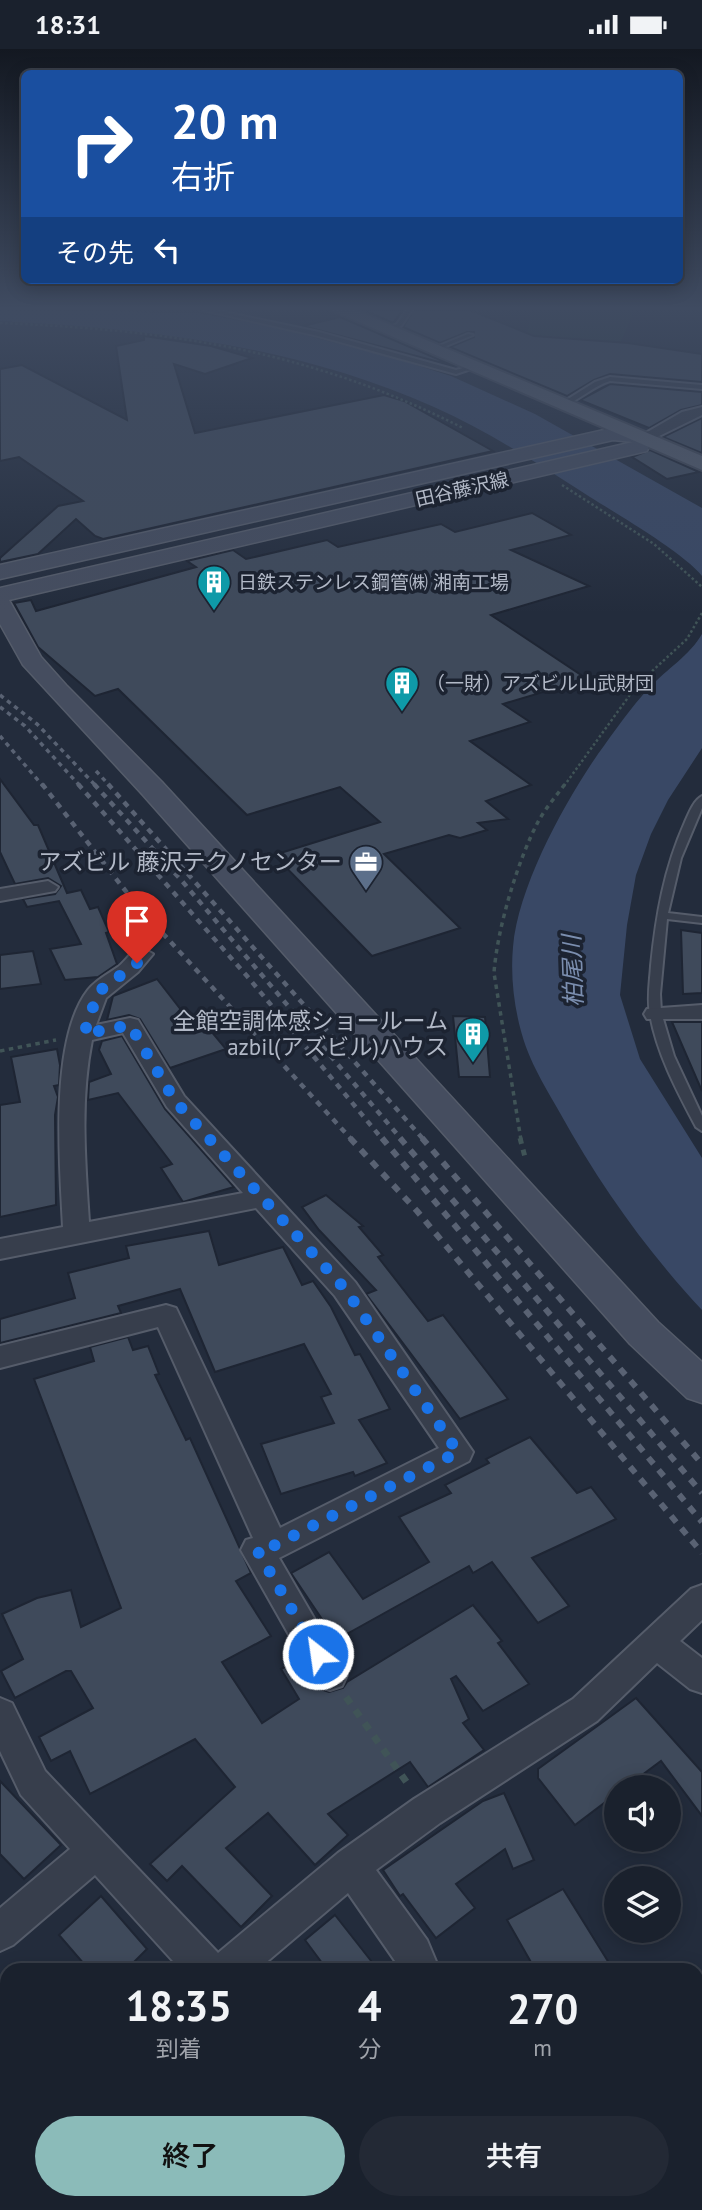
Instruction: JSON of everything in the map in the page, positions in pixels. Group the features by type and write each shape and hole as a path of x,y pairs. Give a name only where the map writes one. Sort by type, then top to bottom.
{"main road":[{"path":"579,411 702,464"}],"street":[{"path":"644,438 686,415 702,411"},
{"name":"田谷藤沢線","path":"0,572 613,434 644,438 640,447 0,595"},
{"path":"459,468 477,486"},
{"path":"403,492 418,485 426,475"},
{"path":"0,584 403,492 477,486"},
{"path":"0,603 23,649 57,690 152,788 644,1333 702,1387"},
{"path":"0,895 48,887"},
{"path":"76,1233 72,1140 74,1088 84,1034 98,992 130,971 142,954"},
{"path":"655,1014 702,1012"},
{"path":"84,1034 130,1025 175,1101 345,1289 458,1452 273,1546 257,1550 330,1675"},
{"path":"0,1249 262,1198"},
{"path":"0,1357 166,1315 273,1546"},
{"path":"236,1963 351,1866 426,1811 585,1710 702,1599"},
{"path":"657,1643 702,1678"},
{"path":"0,1714 33,1783 201,1963"},
{"path":"0,1932 56,1887 94,1851"},
{"path":"351,1866 414,1953 418,1963"}],"lane":[{"path":"702,799 683,839 661,915 654,998 655,1014 691,1107 702,1127"},
{"path":"661,915 702,920"}],"path":[{"path":"433,411 463,428"},
{"path":"537,472 599,508 689,573 702,587"},
{"path":"527,1164 514,1112 494,973 496,945 509,902 539,820 637,685 687,639 702,613"},
{"path":"0,1051 84,1034"},
{"path":"330,1675 426,1811"}],"water":[{"path":"443,411 528,411 702,508 702,576 681,556 649,534 514,449"},
{"name":"柏尾川","path":"702,634 702,748 668,800 651,834 636,875 627,925 620,995 640,1059 702,1158 702,1310 625,1216 591,1166 546,1089 522,1035 514,998 512,972 513,947 524,898 533,872 571,796 636,703 691,649"}],"building":[{"path":"0,411 110,411 127,420 126,411 188,411 195,433 305,411 422,411 493,451 103,539 95,536 76,519 38,554 0,562 0,558 58,506 83,501 19,457 0,461"},
{"path":"607,411 679,411 649,428"},
{"path":"702,418 702,453 663,437"},
{"path":"650,450 699,472 667,479 632,457"},
{"path":"532,513 571,535 511,550 589,586 491,615 587,679 503,704 530,722 470,741 531,785 486,801 508,819 478,823 487,830 460,838 449,835 384,854 460,928 372,956 274,855 380,822 340,787 247,815 118,689 95,696 38,647 14,603 31,600 36,611 196,567 187,561 233,550 246,559 327,540 338,547 441,524 455,532"},
{"path":"0,779 34,825 38,825 67,893 81,890 90,909 98,907 109,932 106,933 117,964 98,977 65,980 50,949 81,944 59,901 27,907 23,899 55,894 61,886 48,878 15,884 0,852"},
{"path":"681,930 702,933 702,993 683,994"},
{"path":"33,951 41,984 0,989 0,955"},
{"path":"157,979 182,1011 186,1010 202,1027 206,1025 226,1049 170,1068 140,1019 129,1015 107,1020 113,996"},
{"path":"453,1016 485,1017 490,1077 459,1077"},
{"path":"672,1022 702,1022 702,1091"},
{"path":"122,1036 165,1109 234,1187 183,1202 161,1168 172,1164 118,1093 88,1100 89,1082 111,1074 99,1050 102,1041"},
{"path":"57,1049 60,1065 59,1085 54,1086 58,1097 55,1115 56,1205 0,1217 0,1105 20,1102 11,1057"},
{"path":"326,1195 363,1226 359,1227 383,1255 378,1257 428,1321 443,1315 508,1399 460,1419 366,1294 376,1290 319,1230 302,1207"},
{"path":"209,1231 219,1265 283,1247 302,1285 313,1281 331,1307 355,1355 360,1354 390,1409 359,1420 387,1463 355,1476 353,1472 281,1494 261,1444 334,1423 321,1397 331,1394 304,1344 215,1372 180,1289 118,1306 121,1313 0,1343 0,1319 75,1298 68,1273 129,1258 126,1246"},
{"path":"128,1337 133,1350 148,1346 159,1374 155,1375 186,1440 190,1438 251,1573 236,1581 271,1636 222,1662 262,1723 299,1699 281,1669 300,1659 317,1688 329,1692 343,1688 347,1682 473,1605 502,1641 498,1643 529,1684 483,1711 456,1676 451,1679 469,1719 463,1723 484,1750 428,1787 410,1762 328,1814 348,1835 315,1865 268,1813 226,1848 272,1896 241,1927 182,1866 167,1881 150,1864 235,1787 195,1739 90,1794 70,1751 51,1761 39,1737 93,1708 71,1671 66,1671 15,1698 1,1671 23,1659 2,1614 37,1598 71,1590 81,1627 121,1608 34,1379 94,1361 90,1347"},
{"path":"530,1437 577,1493 591,1487 616,1519 532,1558 569,1606 538,1623 492,1562 473,1573 469,1566 336,1640 291,1573 329,1552 363,1599 429,1562 399,1517 451,1493 445,1485 489,1463 486,1459"},
{"path":"636,1698 702,1772 702,1816 681,1788 681,1775 671,1775 661,1761 642,1775 604,1775 604,1803 575,1825 538,1778 538,1769"},
{"path":"0,1781 61,1845 24,1879 0,1854"},
{"path":"504,1793 534,1860 513,1869 505,1849 456,1884 475,1908 436,1938 403,1894 400,1896 383,1870 483,1801"},
{"path":"563,1889 609,1963 531,1963 507,1920"},
{"path":"101,1896 147,1949 133,1963 83,1963 59,1935"},
{"path":"335,1915 373,1963 322,1963 305,1940"}],"railway":[{"path":"0,695 37,724 96,786"},
{"path":"0,707 25,726 80,786"},
{"path":"0,736 43,786"},
{"path":"96,771 110,786"},
{"path":"42,784 135,903 352,1140"},
{"path":"78,784 247,976 383,1140"},
{"path":"94,784 182,881 402,1140"},
{"path":"108,784 424,1140"},
{"path":"350,1138 417,1211 702,1553"},
{"path":"382,1138 702,1522"},
{"path":"400,1138 702,1493"},
{"path":"422,1138 702,1464"}],"place":[{"name":"日鉄ステンレス鋼管㈱ 湘南工場","path":"214,612"},
{"name":"（一財）アズビル山武財団","path":"402,713"},
{"name":"アズビル 藤沢テクノセンター","path":"366,892"},
{"name":"全館空調体感ショールーム azbil(アズビル)ハウス","path":"473,1064"}],"route":[{"path":"137,963 130,971 98,992 92,1003 84,1034 130,1025 175,1101 345,1289 458,1452 273,1546 257,1550 318,1654"}]}
